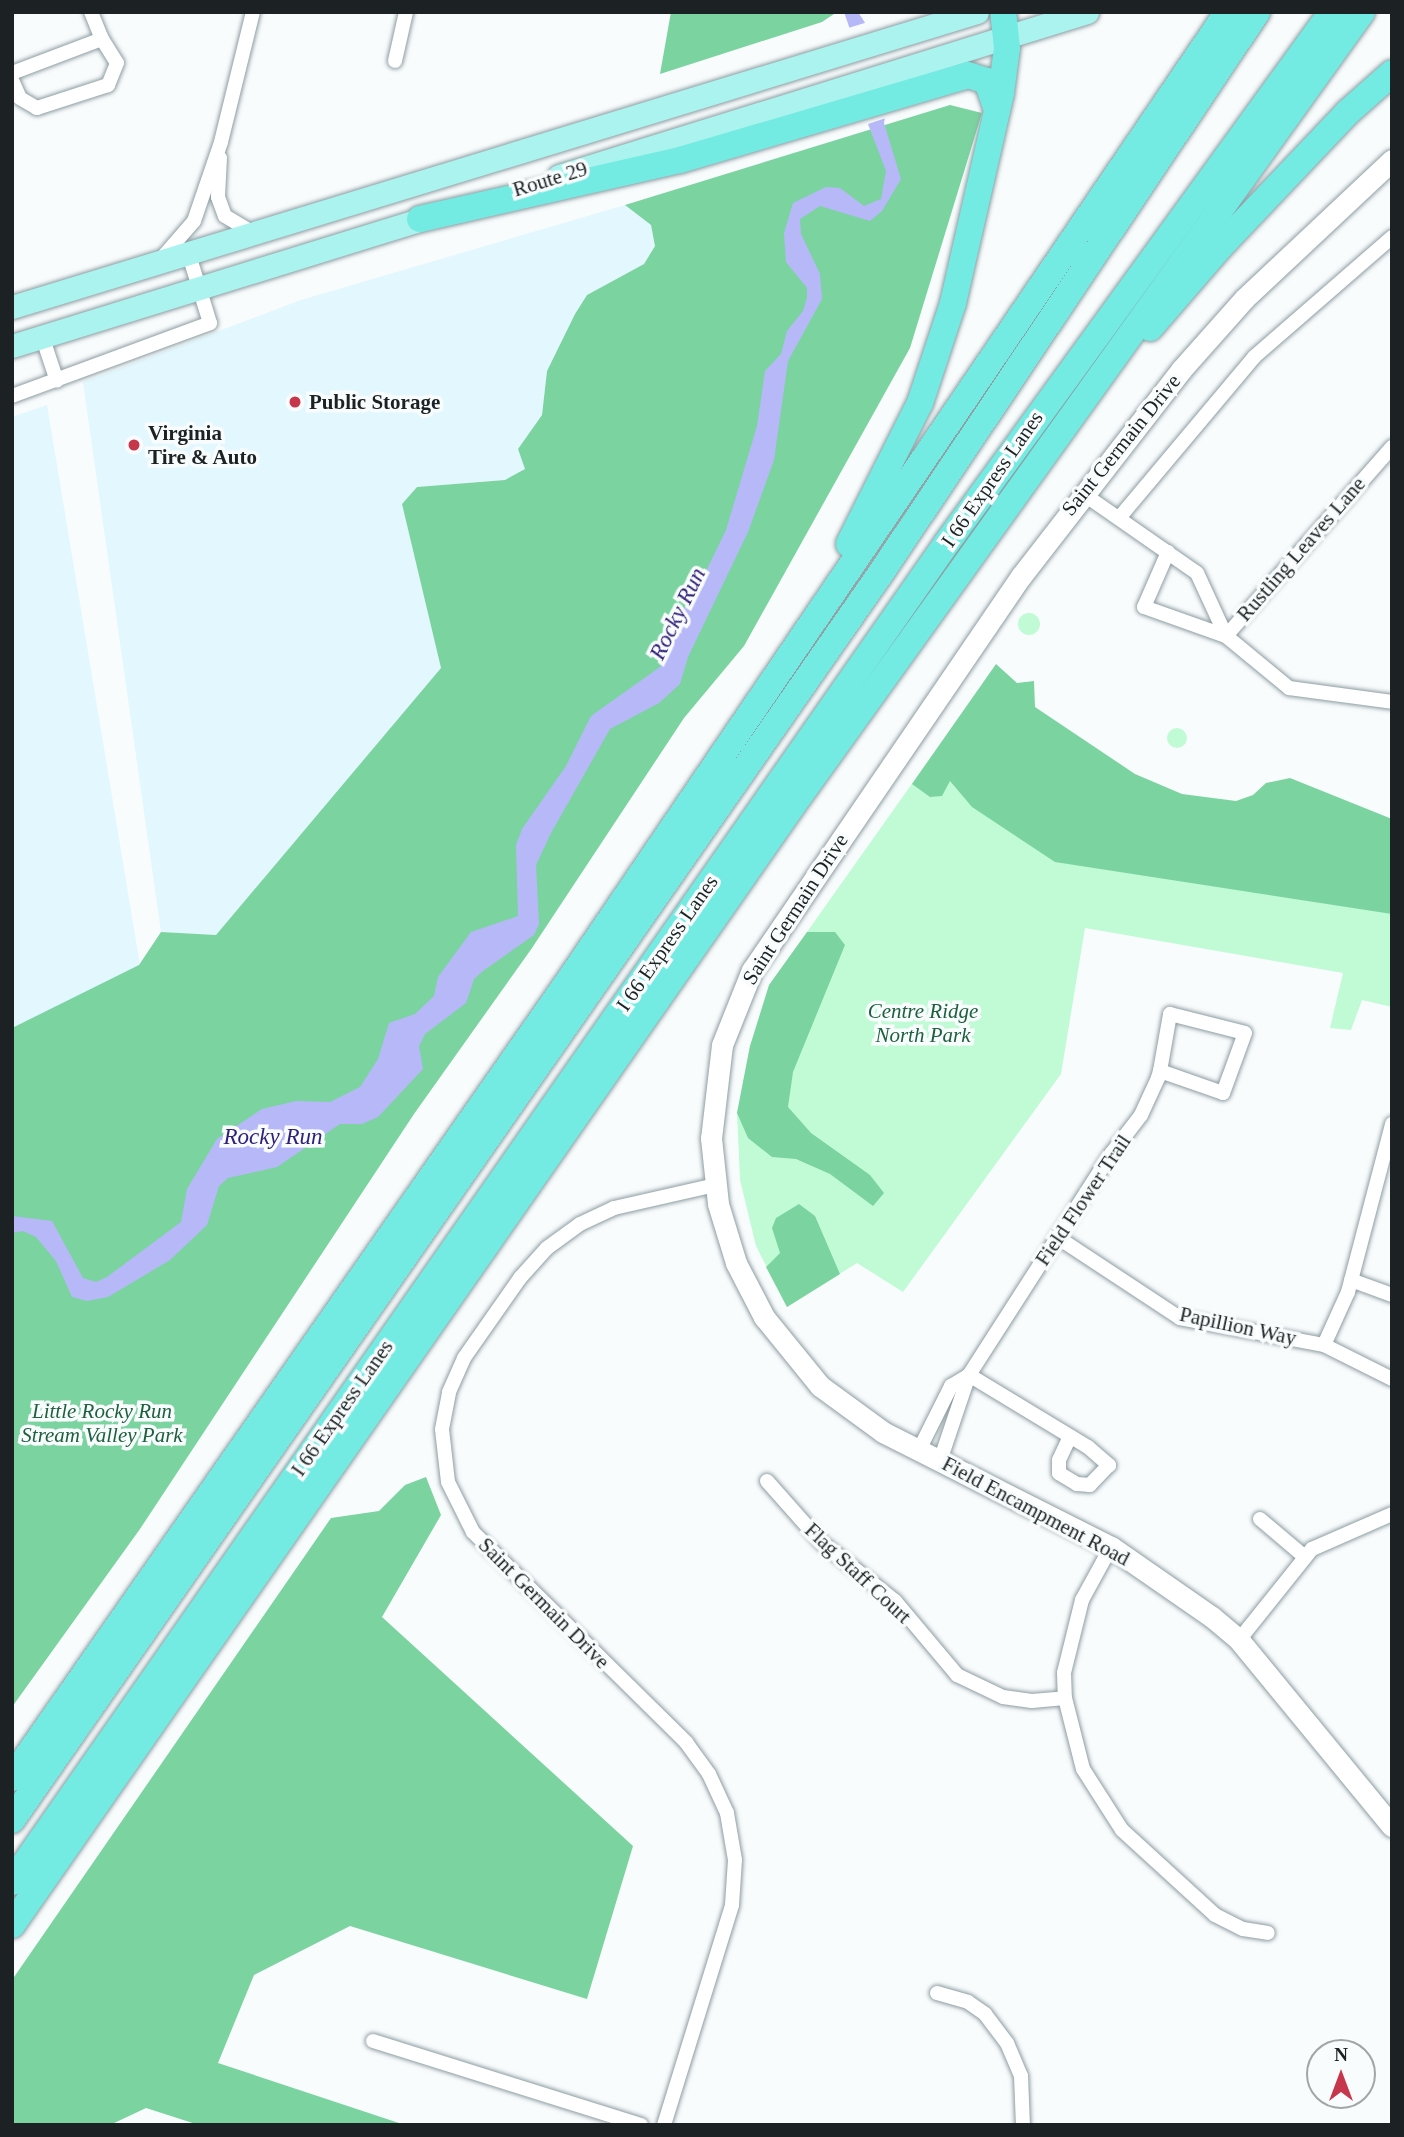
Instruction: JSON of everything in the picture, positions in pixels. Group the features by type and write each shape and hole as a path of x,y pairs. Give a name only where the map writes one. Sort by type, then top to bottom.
{"highway":[{"path":"12,1778 752,712 1228,12"},
{"name":"I 66 Express Lanes","path":"12,1819 871,587 1257,12"},
{"name":"I 66 Express Lanes","path":"12,1882 946,544 1332,12"},
{"path":"12,1925 585,1101 1112,355 1362,12"},
{"path":"752,712 877,494 920,403 953,303 997,112 1005,25"},
{"path":"1112,355 1157,323 1219,248 1347,113 1392,73"},
{"path":"420,219 680,160 813,109 911,79 978,75 989,85 997,112"}],"main road":[{"name":"Route 29","path":"12,307 977,12"},
{"path":"911,79 1005,25 1087,12"},
{"path":"12,346 420,219"}],"street":[{"path":"12,80 20,98 37,108 108,85 117,63 102,39 91,12"},
{"path":"160,260 194,221 221,142 253,12"},
{"path":"395,61 406,12"},
{"path":"12,73 102,39"},
{"path":"221,142 218,197 225,216 243,229 262,231"},
{"name":"Saint Germain Drive","path":"664,2125 732,1905 735,1860 727,1813 709,1774 686,1742 473,1532 448,1482 442,1429 449,1392 464,1358 520,1278 547,1248 580,1224 614,1208 715,1185 711,1138 716,1072 730,1020 751,970 1083,493 1244,299 1391,163"},
{"path":"1119,518 1254,358 1392,237"},
{"path":"13,395 57,381 90,364 210,323 188,252"},
{"path":"42,336 57,381"},
{"name":"Rustling Leaves Lane","path":"1168,552 1144,607 1226,636 1392,447"},
{"path":"1083,493 1197,573 1226,636 1289,688 1392,702"},
{"name":"Field Flower Trail","path":"940,1461 969,1375 1057,1237 1141,1115 1160,1071 1170,1014 1245,1033 1223,1093 1160,1071"},
{"path":"1324,1345 1351,1280 1392,1124"},
{"name":"Field Encampment Road","path":"715,1185 736,1263 782,1343 820,1386 852,1412 940,1461 1111,1547 1185,1596 1238,1640 1392,1826"},
{"name":"Papillion Way","path":"1057,1237 1180,1318 1324,1345 1392,1379"},
{"path":"1351,1280 1392,1295"},
{"path":"969,1375 1070,1436"},
{"name":"Field Flower Trail","path":"919,1450 951,1386 969,1375"},
{"name":"Flag Staff Court","path":"767,1481 821,1542 895,1601 957,1675 1003,1697 1032,1701 1065,1698"},
{"path":"1238,1640 1305,1557 1335,1537 1392,1514"},
{"path":"1260,1519 1305,1557"},
{"path":"1111,1547 1072,1630 1065,1698 1083,1769 1122,1830 1215,1915 1243,1930 1268,1933"},
{"path":"937,1993 976,2008 1007,2043 1021,2076 1023,2125"},
{"path":"373,2041 641,2125"}],"shaded area":[{"path":"625,205 651,225 655,245 644,264 587,295 575,314 547,371 542,415 518,449 526,469 505,480 417,487 402,504 441,668 216,935 161,932 83,382 301,300"},
{"path":"47,405 140,965 12,1028 12,417"}],"green space":[{"path":"671,12 837,12 822,22 660,74"},
{"name":"Little Rocky Run Stream Valley Park","path":"950,105 982,113 910,348 744,646 684,718 532,948 414,1114 140,1529 12,1707 12,1028 139,965 161,932 216,935 441,668 402,504 417,487 505,480 525,469 518,449 542,415 547,371 575,314 587,295 644,264 655,246 651,225 625,205"},
{"path":"1029,613 1037,616 1040,624 1037,632 1029,635 1021,632 1018,624 1021,616"},
{"path":"996,664 1017,683 1034,681 1035,707 1135,774 1182,794 1236,801 1253,795 1266,783 1290,778 1392,819 1392,914 1055,862 972,807 950,781 942,796 930,797 912,784"},
{"name":"Centre Ridge North Park","path":"969,703 1114,782 1392,854 1392,1007 1362,1000 1351,1030 1330,1028 1343,973 1085,928 1061,1074 903,1292 857,1263 787,1307 756,1246 740,1180 737,1113 750,1046 767,1002 813,932 807,932"},
{"path":"1177,728 1184,731 1187,738 1184,745 1177,748 1170,745 1167,738 1170,731"},
{"path":"807,932 835,932 845,945 793,1072 788,1107 811,1133 870,1175 884,1193 873,1206 830,1174 796,1159 772,1157 748,1138 737,1113 750,1046 769,985"},
{"path":"799,1204 815,1216 840,1274 787,1307 766,1267 780,1253 772,1228 776,1218"},
{"path":"426,1477 441,1515 382,1617 633,1846 587,1999 350,1926 254,1975 218,2063 405,2125 199,2125 146,2108 110,2125 12,2125 12,1980 331,1518 379,1511 405,1485"}],"water":[{"name":"Rocky Run","path":"844,12 858,12 873,35 889,95 884,123 901,179 882,211 870,221 820,206 800,219 801,234 820,274 822,299 788,361 774,460 748,532 688,657 680,684 659,703 610,729 551,833 536,865 539,924 534,935 474,979 466,1003 425,1034 419,1046 423,1069 378,1117 362,1124 340,1124 277,1167 228,1178 219,1186 207,1225 170,1260 108,1297 87,1301 72,1297 56,1261 36,1237 23,1231 12,1233 12,1216 52,1221 83,1278 96,1282 107,1277 181,1222 187,1189 217,1139 262,1109 296,1101 330,1102 360,1087 378,1059 389,1023 415,1014 434,996 438,977 471,932 518,916 516,845 522,829 566,766 591,716 660,667 675,621 696,592 726,530 757,426 765,371 781,354 787,331 803,311 807,298 807,288 786,262 784,233 793,203 826,187 840,188 864,206 881,199 886,171 868,124 873,97"}],"pier":[{"path":"868,22 876,34 892,94 889,117 865,125 868,90 855,43 845,29"}],"place":[{"name":"Public Storage","path":"295,402"},
{"name":"Virginia Tire & Auto","path":"134,445"}]}
